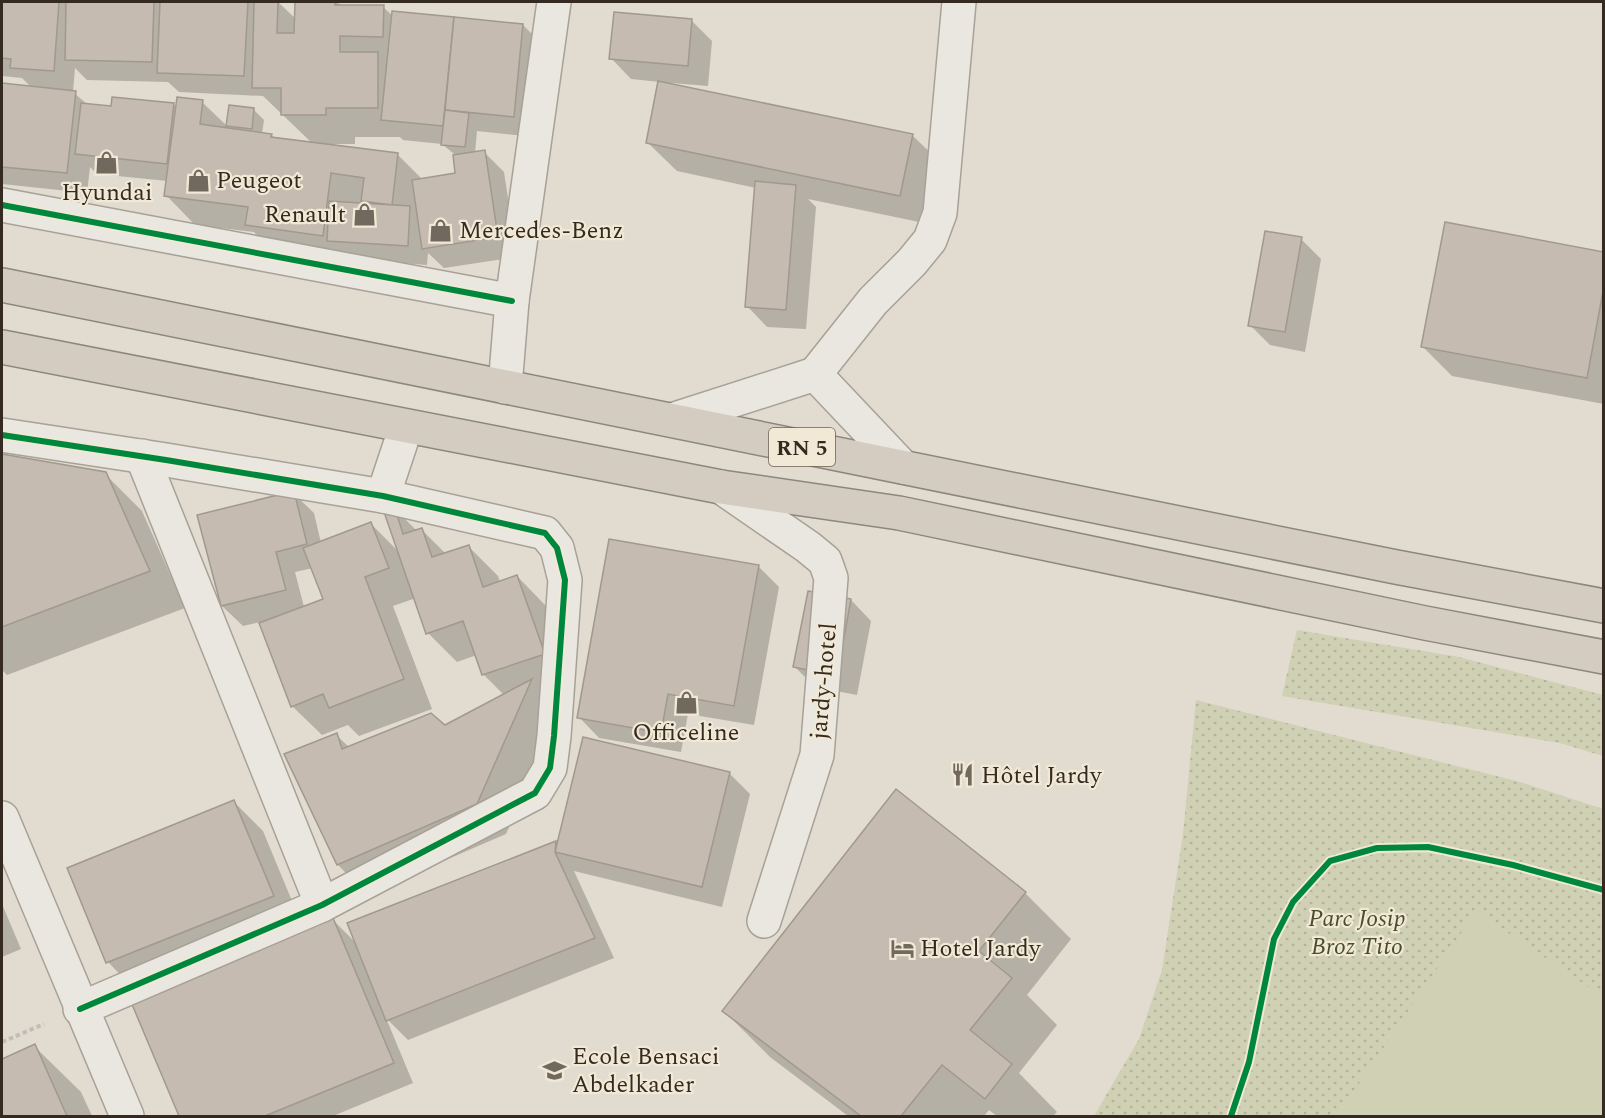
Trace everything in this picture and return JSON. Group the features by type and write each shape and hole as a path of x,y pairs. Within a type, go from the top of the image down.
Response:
{"highway":[{"name":"RN 5","path":"2,285 1396,567 1604,606"},
{"name":"RN 5","path":"2,347 721,487 899,513 1425,623 1604,657"}],"street":[{"path":"505,387 512,302 554,2"},
{"path":"672,420 815,374 873,301 930,240 940,213 959,2"},
{"path":"2,205 512,302"},
{"path":"815,374 903,467"},
{"path":"383,496 406,427"},
{"path":"2,435 383,496 544,533 557,548 564,580 550,768 535,793 322,905 80,1008"},
{"path":"142,456 322,905"},
{"name":"jardy-hotel","path":"721,487 825,561 831,578 817,756 764,921"},
{"path":"2,818 127,1116"}],"green space":[{"path":"1297,630 1459,657 1603,695 1603,756 1560,743 1282,696"},
{"name":"Parc Josip Broz Tito","path":"1196,700 1520,782 1603,809 1603,1116 1094,1116 1139,1039 1162,970 1183,834"},
{"path":"1476,911 1603,997 1603,1116 1337,1116"}],"building":[{"path":"2,2 59,2 54,71 10,68 11,59 2,58"},
{"path":"66,2 154,2 152,62 65,60"},
{"path":"160,2 248,2 244,76 157,73"},
{"path":"254,2 278,2 277,33 294,33 295,2 384,5 383,37 340,36 340,52 378,52 378,108 326,108 326,115 281,115 281,88 252,88"},
{"path":"392,11 454,17 443,126 381,120"},
{"path":"614,12 692,19 688,66 609,59"},
{"path":"454,17 523,24 514,117 445,110"},
{"path":"658,81 913,134 900,196 646,143"},
{"path":"2,83 76,91 67,173 2,167"},
{"path":"112,97 174,103 167,164 75,154 81,103 111,106"},
{"path":"177,97 203,100 200,124 272,134 271,137 398,153 392,205 361,201 364,178 331,173 323,236 245,225 248,207 164,196"},
{"path":"229,105 254,108 252,129 226,126"},
{"path":"445,110 469,113 465,147 441,145"},
{"path":"485,150 498,237 422,249 412,180 455,173 453,155"},
{"path":"755,181 796,185 786,310 745,307"},
{"path":"329,201 410,206 408,246 327,241"},
{"path":"1445,222 1604,252 1604,286 1587,378 1421,347"},
{"path":"1265,231 1302,237 1285,332 1248,326"},
{"path":"2,454 106,472 150,571 2,627"},
{"path":"294,491 307,544 276,552 286,590 221,606 197,515"},
{"path":"394,505 403,534 422,528 432,557 469,545 483,587 517,575 545,654 482,675 463,621 426,634 383,509"},
{"path":"371,522 389,568 365,577 404,679 329,708 323,694 291,707 259,623 323,599 303,548"},
{"path":"609,539 759,565 734,706 668,694 661,733 577,718"},
{"path":"808,591 851,599 837,676 793,667"},
{"path":"532,679 477,804 337,865 284,754 337,733 342,749 431,713 445,725"},
{"path":"583,737 730,772 702,887 555,852"},
{"path":"896,789 1026,892 979,951 1012,978 970,1030 1012,1064 985,1099 942,1065 901,1116 861,1116 722,1011"},
{"path":"234,800 274,896 106,963 67,868"},
{"path":"556,841 555,852 595,938 386,1021 347,923"},
{"path":"333,918 394,1063 265,1116 179,1116 131,1002"},
{"path":"35,1044 67,1116 2,1116 2,1059"}],"cycle path":[{"path":"2,205 512,301"},
{"path":"2,435 383,496 545,533 557,548 565,580 550,768 535,793 322,905 80,1009"},
{"path":"1231,1116 1249,1062 1274,939 1293,902 1330,861 1377,848 1428,847 1513,865 1604,890"}],"place":[{"name":"Hyundai","path":"107,162"},
{"name":"Peugeot","path":"198,180"},
{"name":"Renault","path":"364,214"},
{"name":"Mercedes-Benz","path":"441,230"},
{"name":"Officeline","path":"686,702"},
{"name":"Hôtel Jardy","path":"963,775"},
{"name":"Hotel Jardy","path":"902,948"},
{"name":"Ecole Bensaci Abdelkader","path":"554,1070"}]}
